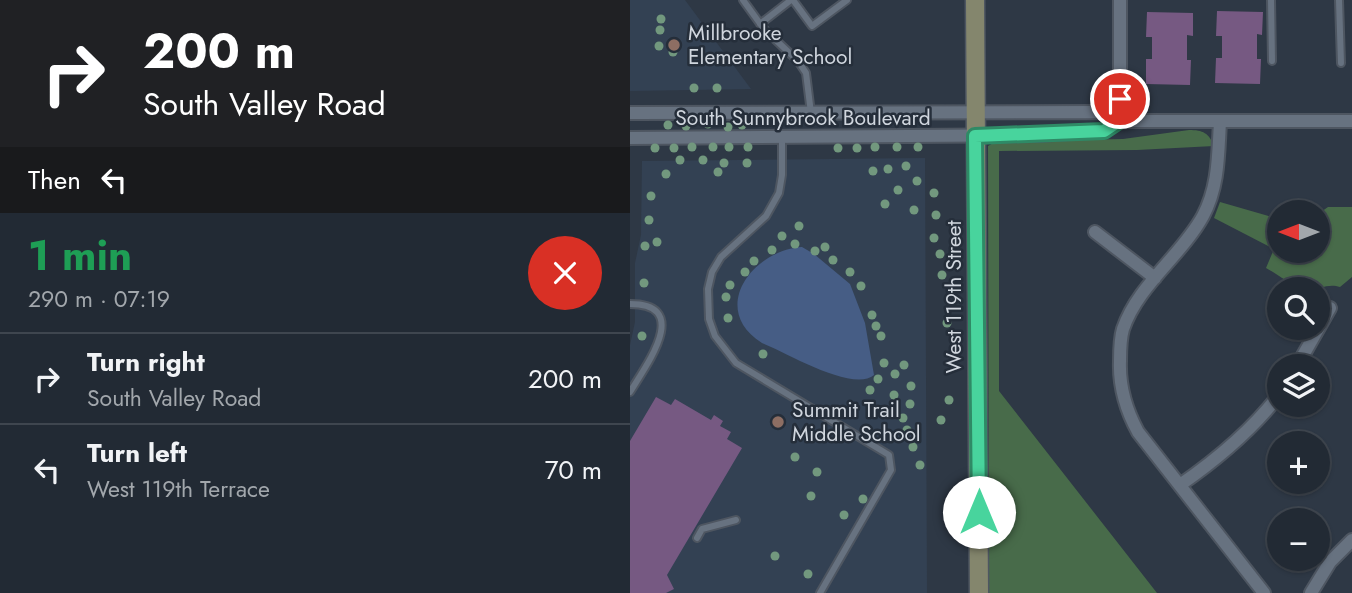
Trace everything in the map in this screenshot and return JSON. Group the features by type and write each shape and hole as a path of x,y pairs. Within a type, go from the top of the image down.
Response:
{"main road":[{"name":"West 119th Street","path":"975,0 979,593"}],"street":[{"path":"1120,0 1119,121 1352,121"},
{"name":"South Sunnybrook Boulevard","path":"630,113 1105,112 1119,121 1104,131 975,136 630,138"},
{"path":"1220,122 1217,174 1210,201 1195,228 1134,307 1124,327 1119,365 1132,420 1264,593"},
{"path":"1096,232 1155,278"},
{"path":"1180,485 1226,450 1267,411"},
{"path":"1311,593 1330,562 1352,540"}],"lane":[{"path":"743,0 760,24 798,61 806,73 810,113"},
{"path":"760,24 792,0 812,26 847,0"},
{"path":"1271,0 1272,61"},
{"path":"1339,0 1340,63"},
{"path":"782,137 779,192 757,226 721,257 712,272 707,304 715,336 736,363 890,455 891,470 820,593"},
{"path":"630,304 643,305 656,312 663,328 660,341 630,392"},
{"path":"697,538 702,529 736,520"}],"shaded area":[{"name":"Millbrooke Elementary School","path":"630,0 685,0 751,89 630,91"},
{"name":"Summit Trail Middle School","path":"925,158 927,593 630,593 630,345 635,322 635,263 641,235 642,161"}],"green space":[{"path":"1189,130 1205,133 1214,146 1137,150 999,151 999,391 1157,593 989,593 988,146 995,142 1123,139"},
{"path":"1220,202 1267,216 1267,245 1214,218"},
{"path":"1330,207 1352,207 1352,277 1340,287 1330,286 1330,277 1281,277 1266,268 1268,263 1330,263"}],"water":[{"path":"802,247 850,284 865,323 874,375 864,379 851,379 835,375 762,343 746,329 739,314 738,298 743,283 767,258"}],"building":[{"path":"1217,11 1263,12 1262,35 1257,34 1257,59 1261,59 1260,84 1215,83 1216,58 1222,58 1222,36 1216,36"},
{"path":"1147,12 1193,13 1193,36 1187,35 1187,60 1191,60 1190,85 1146,84 1146,59 1152,59 1152,37 1146,37"},
{"name":"Summit Trail Middle School","path":"656,397 671,405 675,399 711,420 714,415 723,421 720,426 731,432 727,439 742,448 667,575 674,589 666,593 630,593 630,441"}],"place":[{"name":"Millbrooke Elementary School","path":"674,45"},
{"name":"Summit Trail Middle School","path":"778,422"}],"route":[{"path":"979,512 975,136 1104,131 1119,121 1120,99"}]}
